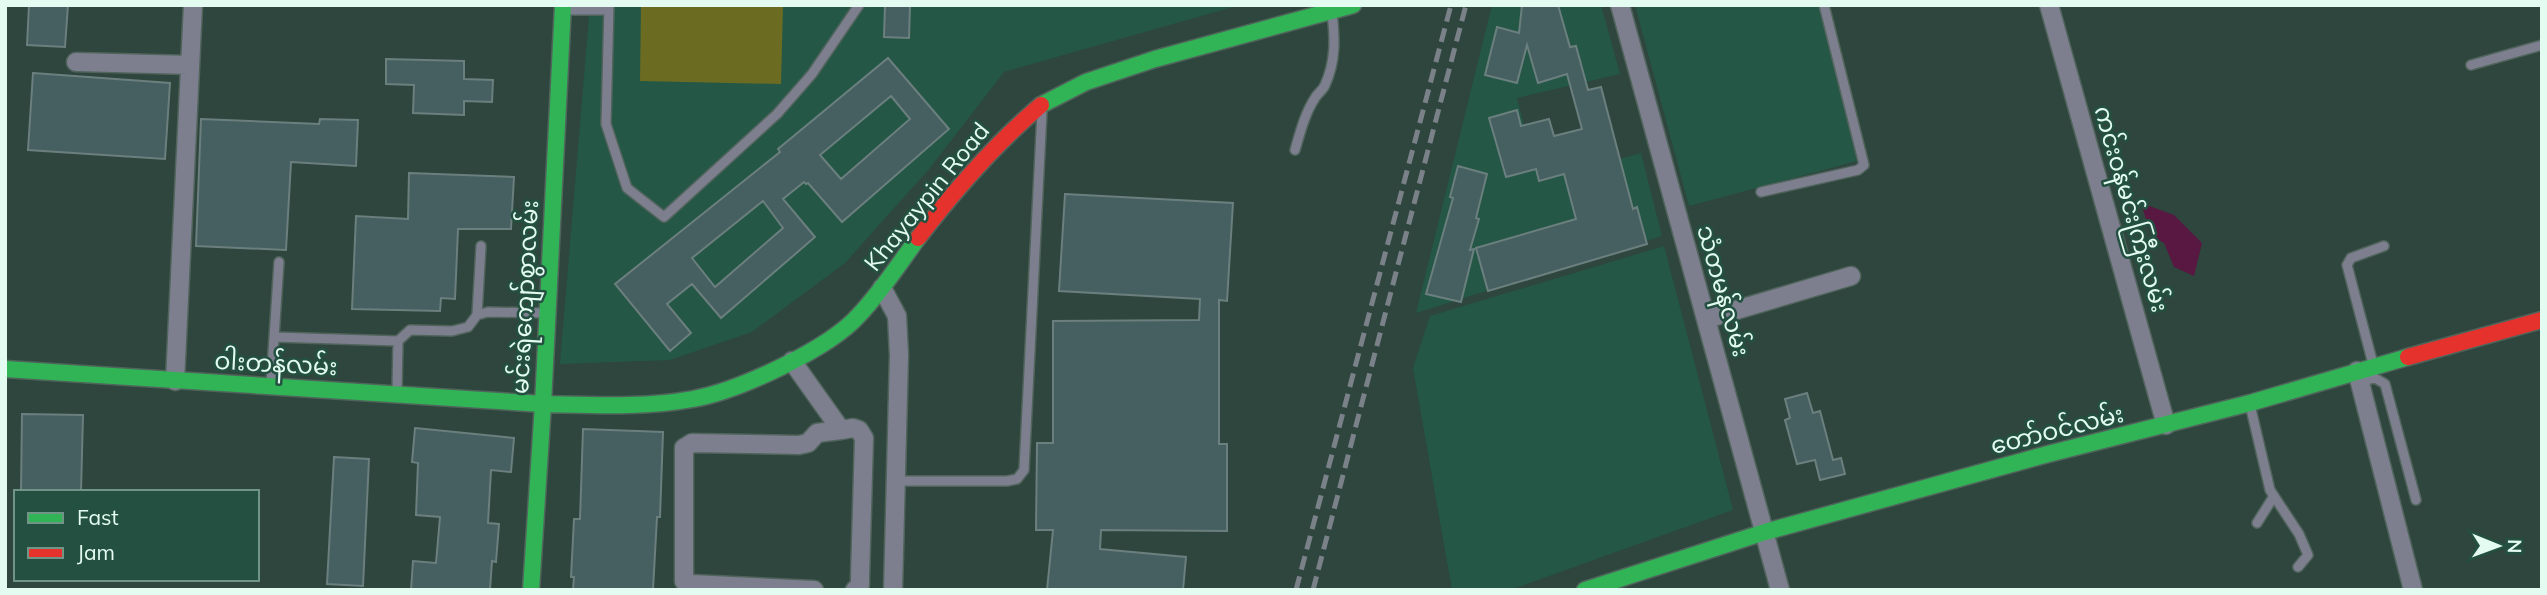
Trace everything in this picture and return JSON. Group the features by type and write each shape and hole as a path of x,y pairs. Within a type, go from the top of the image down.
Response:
{"street":[{"path":"175,381 193,5"},
{"name":"Khayaypin Road","path":"543,404 617,405 694,399 758,378 812,351 858,317 939,211 1015,127 1042,104 1086,82 1155,59 1353,5"},
{"name":"သံတမန်လမ်း","path":"1620,5 1780,590"},
{"name":"ကင်းဝန်မင်းကြီးလမ်း","path":"2049,5 2166,425"},
{"name":"မင်းရဲကျော်စွာလမ်း","path":"531,590 562,8"},
{"path":"76,62 190,65"},
{"path":"1706,318 1851,276"},
{"path":"882,288 897,316 899,355 893,590"},
{"name":"တော်ဝင်လမ်း","path":"1585,590 1765,533 2048,454 2364,373 2542,320"},
{"path":"792,361 841,430"},
{"name":"ဝါးတန်လမ်း","path":"5,369 543,404"},
{"path":"2364,373 2413,590"},
{"path":"814,590 692,584 684,581 684,448 692,443 799,445 808,443 817,433 853,428 859,430 864,438 860,585 855,590"}],"lane":[{"path":"562,8 608,8 606,124 627,188 664,217 777,114 812,74 859,5"},
{"path":"1762,192 1858,170 1864,165 1824,5"},
{"path":"1296,150 1303,123 1315,97 1324,87 1333,58 1335,39 1331,11"},
{"path":"2471,65 2542,45"},
{"path":"896,481 1007,481 1017,479 1024,470 1042,104"},
{"path":"274,337 398,341 410,330 452,331 468,327 477,315 481,246"},
{"path":"2384,246 2351,258 2347,265 2364,373 2385,384 2416,500"},
{"path":"271,386 279,262"},
{"path":"477,315 488,312 546,313"},
{"path":"397,394 398,341"},
{"path":"2250,403 2270,490 2299,534 2308,555 2298,567"},
{"path":"2257,523 2274,496"}],"shaded area":[{"path":"590,5 1240,5 1004,72 930,168 845,263 752,332 670,360 560,364"},
{"path":"641,5 783,5 781,84 640,81"},
{"path":"1492,5 1601,5 1620,74 1517,98 1539,181 1641,153 1662,236 1416,313"},
{"path":"1635,5 1822,5 1857,161 1689,206"},
{"path":"2141,203 2174,215 2202,243 2194,276 2174,267 2164,243 2151,236"},
{"path":"1664,246 1733,510 1510,590 1452,590 1413,368 1430,316"}],"building":[{"path":"29,5 68,5 65,47 27,45"},
{"path":"885,5 910,5 909,38 884,37"},
{"path":"1522,5 1558,5 1570,47 1576,46 1588,90 1601,87 1633,209 1637,207 1647,244 1488,291 1476,248 1576,219 1564,174 1539,181 1536,169 1506,177 1489,118 1517,110 1521,126 1549,119 1554,136 1582,129 1567,74 1538,83 1527,45 1517,83 1485,75 1497,27 1519,33"},
{"path":"888,58 949,129 842,222 808,183 804,182 783,199 815,237 721,318 692,284 667,304 691,333 670,351 615,284 780,152 778,149","holes":["891,96 910,119 841,179 820,155","763,201 783,228 715,287 692,258"]},
{"path":"386,59 464,61 464,79 493,80 492,102 464,101 464,115 413,113 414,85 386,84"},
{"path":"33,73 170,83 165,159 28,150"},
{"path":"201,119 319,124 320,119 358,120 356,166 291,162 286,250 196,246"},
{"path":"1458,166 1487,174 1470,250 1474,249 1461,302 1426,294 1453,198 1450,197"},
{"path":"409,173 514,177 511,229 458,229 455,299 441,298 440,311 352,309 356,216 408,219"},
{"path":"1065,194 1233,203 1227,301 1219,300 1219,444 1227,444 1227,531 1101,530 1100,549 1186,557 1183,590 1047,590 1053,530 1036,530 1037,443 1053,443 1053,321 1199,320 1200,299 1059,291"},
{"path":"1807,393 1813,413 1820,411 1833,460 1841,458 1845,474 1820,480 1815,460 1797,464 1785,420 1790,418 1785,399"},
{"path":"22,414 83,415 81,490 21,490"},
{"path":"415,428 514,438 511,472 491,470 488,523 499,524 496,562 492,561 490,590 411,590 413,561 436,563 440,517 416,515 418,463 412,462"},
{"path":"583,429 663,432 660,517 657,517 653,590 573,590 574,577 571,577 574,519 580,519"},
{"path":"334,457 369,459 363,586 327,584"}],"railway":[{"path":"1296,590 1451,5"},
{"path":"1313,590 1466,5"}],"traffic: fast":[{"path":"531,590 563,5"},
{"path":"1041,105 1086,82 1155,59 1353,5"},
{"path":"5,369 543,404 618,405 674,402 712,394 757,378 827,341 867,306 918,238"},
{"path":"1585,590 1765,532 2048,454 2250,403 2408,357"}],"traffic: jam":[{"path":"918,238 976,168 1041,105"},
{"path":"2408,357 2542,320"}]}
